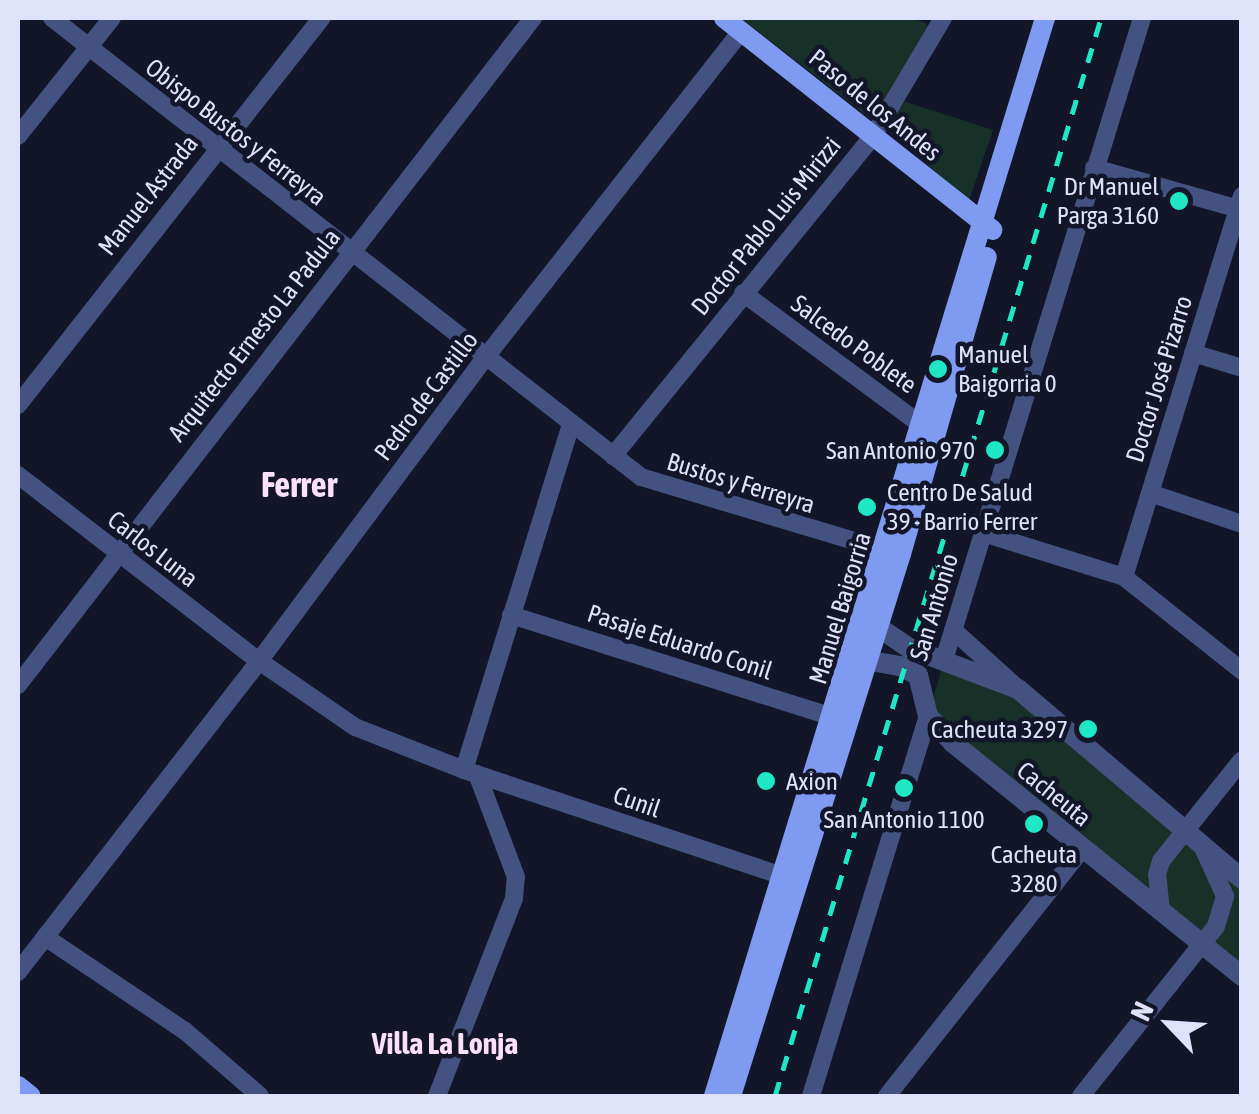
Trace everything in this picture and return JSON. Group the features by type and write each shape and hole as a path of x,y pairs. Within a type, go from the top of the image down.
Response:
{"main road":[{"name":"Manuel Baigorria","path":"731,1096 1046,18"},
{"name":"Manuel Baigorria","path":"988,227 1060,18"},
{"name":"Paso de los Andes","path":"733,24 988,227"},
{"name":"Manuel Baigorria","path":"714,1096 833,717 859,660"},
{"path":"18,1086 31,1096"}],"street":[{"name":"Obispo Bustos y Ferreyra","path":"52,18 485,358"},
{"path":"18,136 112,18"},
{"name":"Manuel Astrada","path":"18,405 321,18"},
{"name":"Arquitecto Ernesto La Padula","path":"18,684 533,18"},
{"name":"Doctor Pablo Luis Mirizzi","path":"613,456 873,136 942,18"},
{"name":"San Antonio","path":"811,1096 1142,18"},
{"name":"Pedro de Castillo","path":"18,972 259,662 733,24"},
{"path":"1094,168 1240,205"},
{"name":"Doctor José Pizarro","path":"1124,577 1240,205"},
{"name":"Salcedo Poblete","path":"743,293 928,430"},
{"path":"1193,353 1242,368"},
{"name":"Bustos y Ferreyra","path":"485,358 613,456 665,487 892,552"},
{"path":"437,1096 515,888 511,859 470,772 570,424"},
{"name":"Carlos Luna","path":"18,475 259,662 354,727 470,772"},
{"path":"1150,493 1242,524"},
{"path":"983,533 1124,577 1242,671"},
{"name":"Pasaje Eduardo Conil","path":"512,615 833,717"},
{"path":"871,621 909,648 1018,689"},
{"path":"952,630 1242,879"},
{"name":"Cacheuta","path":"859,660 900,666 918,675 928,716 953,744 1242,976"},
{"path":"1160,911 1158,868 1242,760"},
{"name":"Cunil","path":"470,772 782,876"},
{"path":"1081,1096 1216,926 1225,896 1202,847"},
{"path":"887,1096 1082,849"},
{"path":"45,937 185,1031 260,1096"}],"green space":[{"path":"741,18 910,18 926,23 927,31 872,120"},
{"path":"900,100 993,130 969,201 889,132"},
{"path":"944,660 1002,682 1241,879 1241,976 928,716"}],"railway":[{"path":"775,1096 1101,18"}],"place":[{"name":"Dr Manuel Parga 3160","path":"1179,201"},
{"name":"Manuel Baigorria 0","path":"938,369"},
{"name":"San Antonio 970","path":"995,450"},
{"name":"Centro De Salud 39 - Barrio Ferrer","path":"867,507"},
{"name":"Cacheuta 3297","path":"1088,729"},
{"name":"Axion","path":"766,781"},
{"name":"San Antonio 1100","path":"904,788"},
{"name":"Cacheuta 3280","path":"1034,824"}],"district":[{"name":"Ferrer","path":"299,484"},
{"name":"Villa La Lonja","path":"445,1043"}]}
